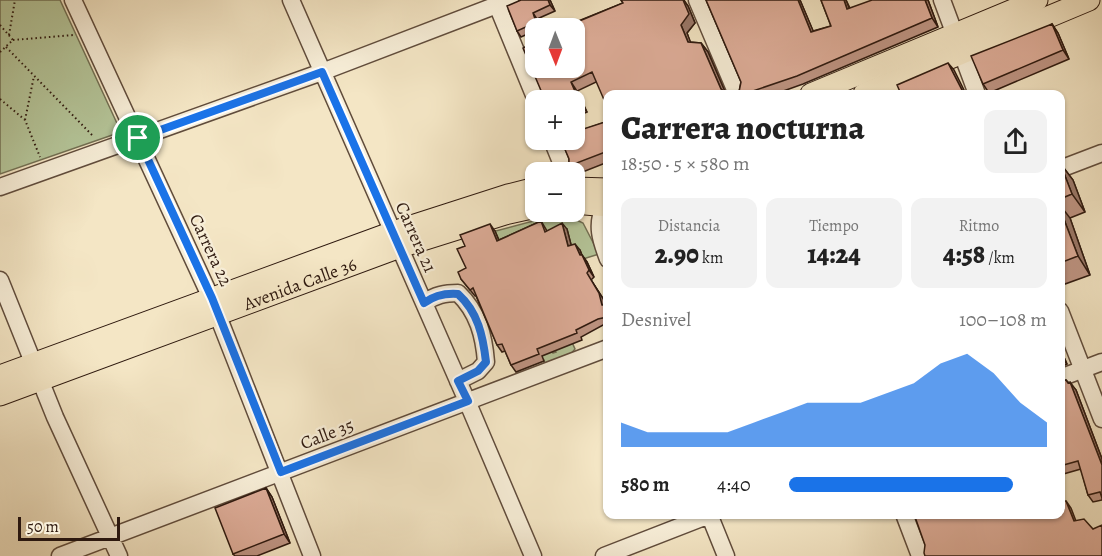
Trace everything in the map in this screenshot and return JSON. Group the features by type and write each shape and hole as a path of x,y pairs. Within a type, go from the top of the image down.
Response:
{"main road":[{"path":"872,90 1037,0"},
{"path":"823,90 1089,0"},
{"name":"Avenida Calle 36","path":"0,395 36,372 396,240 508,195 525,191"},
{"path":"585,192 603,199"},
{"path":"585,202 603,200"},
{"name":"Avenida Calle 36","path":"396,240 525,209"},
{"name":"Avenida Calle 36","path":"0,376 36,372"}],"street":[{"name":"Carrera 22","path":"74,0 215,306 312,556"},
{"name":"Carrera 21","path":"291,0 468,401 533,556"},
{"path":"697,0 735,90"},
{"path":"942,0 975,90"},
{"path":"0,187 322,72 503,2 516,51 532,90"},
{"path":"516,51 525,47"},
{"path":"1065,167 1102,153"},
{"path":"603,214 599,228 603,242"},
{"path":"0,280 36,372 119,556"},
{"path":"424,303 432,297 446,293 458,294 469,304 481,329 486,362 478,371 458,381"},
{"path":"1065,324 1102,419"},
{"name":"Calle 35","path":"60,556 603,350"},
{"path":"1065,376 1102,362"},
{"path":"604,556 700,519"},
{"path":"712,519 726,556"},
{"path":"906,519 920,556"}],"path":[{"path":"9,35 15,0"},
{"path":"0,25 13,40"},
{"path":"0,53 13,40 89,33"},
{"path":"6,47 106,150"},
{"path":"25,120 34,76"},
{"path":"0,99 25,120 45,171"}],"green space":[{"path":"0,0 60,0 121,132 0,174"},
{"path":"530,222 581,222 599,254 583,259 498,250 492,232"},
{"path":"571,340 575,349 570,355 544,365 544,360 538,355 552,350 553,353 556,352 555,350"}],"building":[{"path":"521,0 548,0 550,5 533,13 535,18 525,18 525,27 517,31 507,6"},
{"path":"621,0 683,0 689,14 681,25 688,42 701,43 722,90 603,90 603,97 592,72 585,75 585,19 623,3"},
{"path":"706,0 798,0 811,32 831,26 821,0 844,0 847,9 872,0 925,0 932,18 797,76 756,90 739,90 741,82"},
{"path":"1052,24 1063,50 983,84 971,56"},
{"path":"948,63 962,90 899,90 897,85"},
{"path":"536,78 579,78 571,82 574,90 541,90"},
{"path":"603,123 603,153 579,162 569,162 565,150 585,150 585,128"},
{"path":"1065,176 1072,194 1065,197"},
{"path":"539,222 541,222 545,232 562,223 568,246 575,244 589,270 587,273 599,293 603,305 603,318 576,330 577,333 537,349 539,354 511,365 502,344 497,345 473,288 470,290 458,272 466,268 457,249 465,246 460,235 490,224 497,241"},
{"path":"1065,222 1078,256 1065,261"},
{"path":"1065,380 1070,382 1102,465 1102,498 1100,492 1088,495 1078,461 1065,465"},
{"path":"266,488 284,534 233,554 215,508"},
{"path":"1065,501 1074,521 1084,519 1093,529 1102,525 1102,556 925,556 925,545 916,519 1065,519"}],"route":[{"path":"322,72 424,303 432,297 446,293 458,294 469,304 481,329 486,362 478,371 458,381 468,401 281,472 212,298 138,138 322,72"}]}
